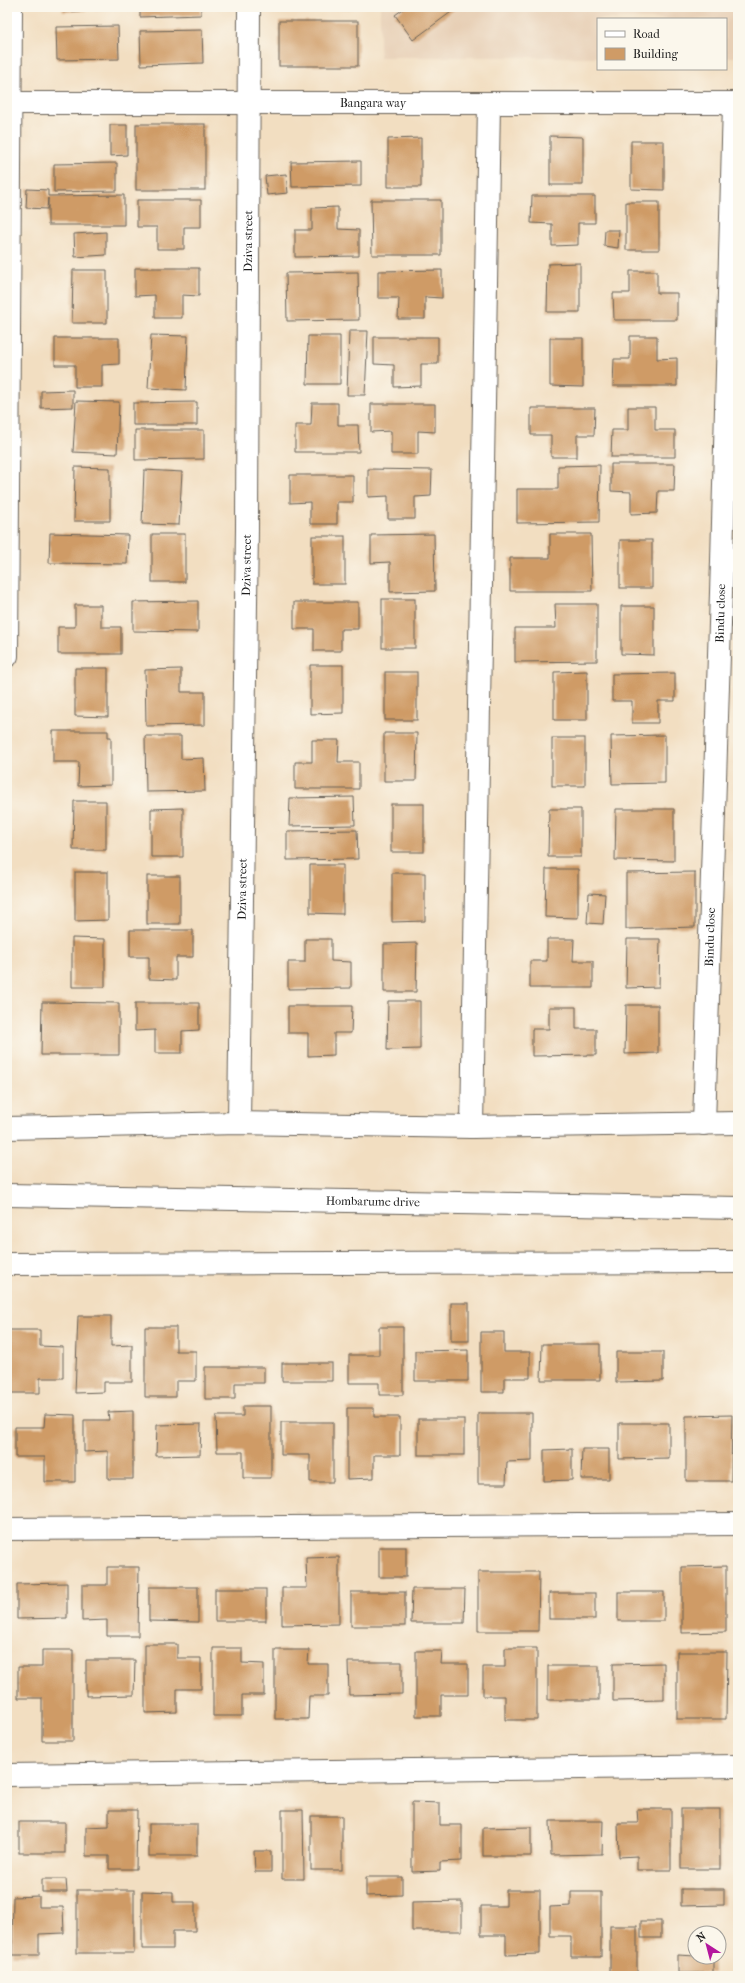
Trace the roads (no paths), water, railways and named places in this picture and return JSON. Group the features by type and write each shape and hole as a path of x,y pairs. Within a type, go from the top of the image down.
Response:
{"street":[{"path":"7,656 9,103 11,7"},
{"name":"Dziva street","path":"239,1123 249,7"},
{"name":"Bangara way","path":"9,103 736,103"},
{"path":"472,1127 489,103"},
{"name":"Bindu close","path":"704,1124 736,103"},
{"path":"7,1128 239,1123 472,1127 738,1123"},
{"name":"Hombarume drive","path":"7,1195 738,1208"},
{"path":"7,1264 738,1262"},
{"path":"7,1529 738,1524"},
{"path":"7,1775 738,1766"}]}
